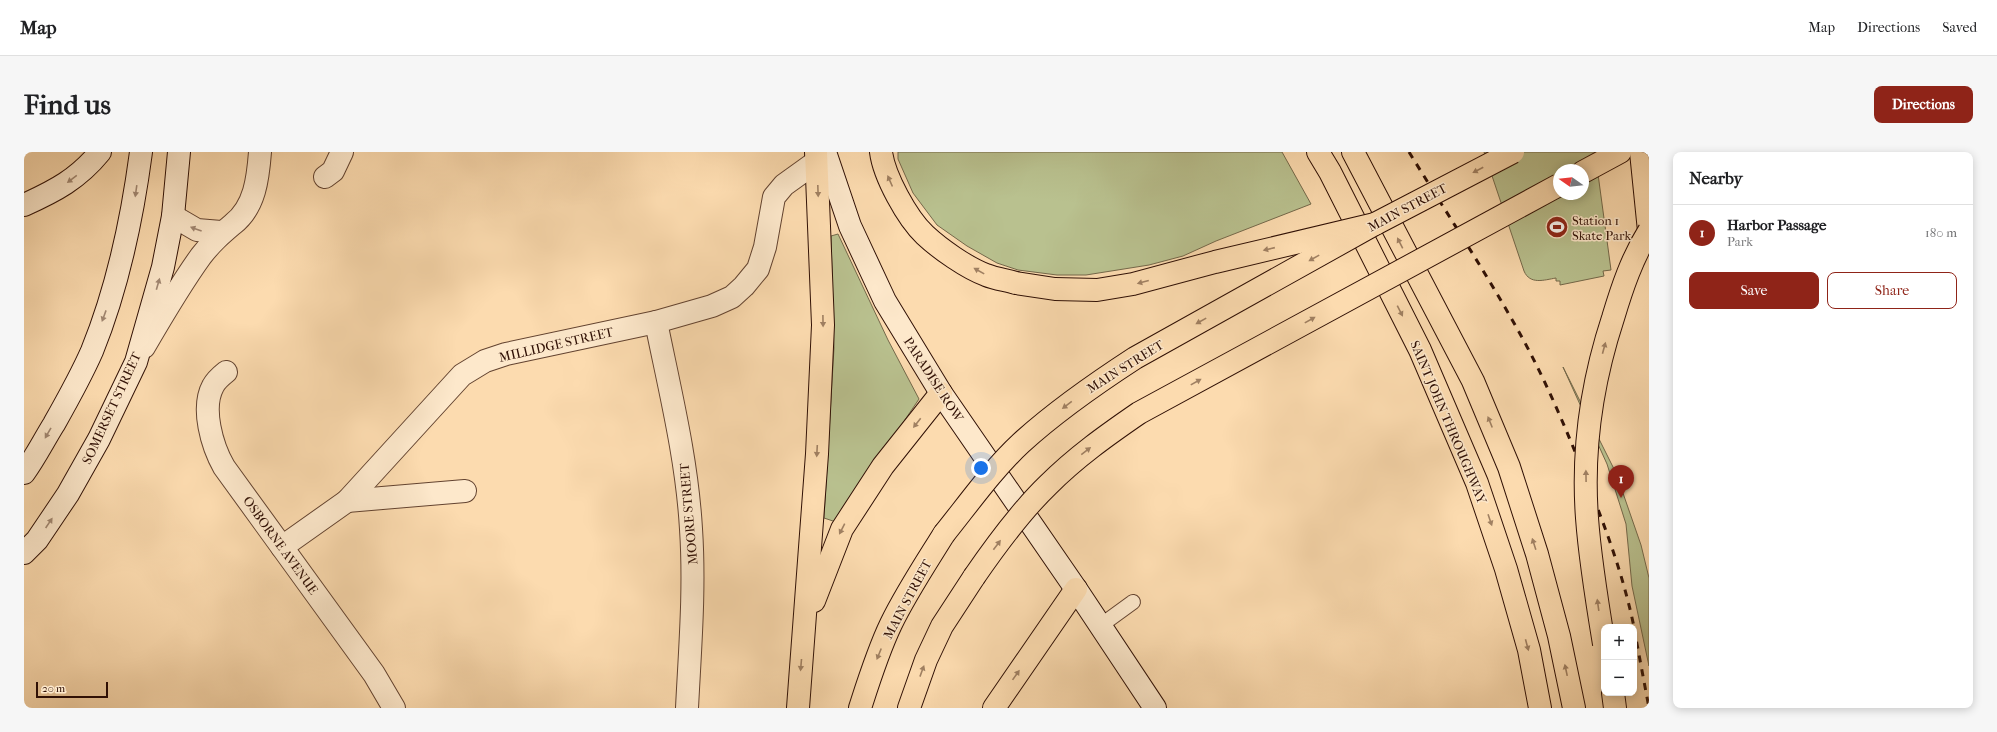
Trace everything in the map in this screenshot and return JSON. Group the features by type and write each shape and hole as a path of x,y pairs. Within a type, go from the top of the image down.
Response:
{"main road":[{"path":"881,152 882,162 898,199 924,235 958,260 986,275 1016,283 1055,289 1097,290 1133,284 1216,262 1375,224"},
{"path":"1303,152 1376,262"},
{"name":"SAINT JOHN THROUGHWAY","path":"1318,152 1330,172 1420,350 1477,483 1508,576 1529,650 1540,708"},
{"path":"1353,152 1473,381 1509,467 1537,554 1559,636 1574,708"},
{"name":"MAIN STREET","path":"860,708 891,624 916,579 944,534 986,481 1020,444 1097,382 1135,358 1375,224 1513,152"},
{"path":"1589,169 1620,152"},
{"path":"1601,625 1590,555 1587,517 1586,467 1589,422 1598,370 1610,325 1624,282 1641,244 1649,231 1641,152"},
{"path":"798,708 817,454 823,325 819,155"},
{"path":"909,708 926,660 942,626 974,577 997,544 1048,485 1078,458 1139,413 1553,188"},
{"path":"804,626 842,529 883,466 941,393"},
{"path":"994,708 1076,589"},
{"path":"1613,696 1615,708"}],"street":[{"path":"24,205 60,188 81,172 100,152"},
{"path":"24,473 59,414 91,352 110,302 124,252 134,205 141,152"},
{"name":"SOMERSET STREET","path":"24,553 37,540 68,494 99,439 136,362 163,267 173,216 179,152"},
{"path":"136,362 169,304 200,257 221,232 234,224 251,202 255,190 260,152"},
{"path":"325,177 333,171 342,152"},
{"name":"MILLIDGE STREET","path":"282,547 347,501 462,375 484,362 506,354 656,322 712,306 732,297 744,286 758,269 765,247 774,198 784,185 819,155"},
{"name":"PARADISE ROW","path":"819,155 885,301 941,393 1076,589 1155,708"},
{"path":"173,216 197,230 221,232"},
{"name":"MOORE STREET","path":"656,322 684,458 691,529 693,588 687,708"},
{"name":"OSBORNE AVENUE","path":"226,372 212,387 210,398 210,428 216,452 282,547 374,674 394,708"},
{"path":"347,501 465,491"}],"lane":[{"path":"1100,626 1133,602"}],"green space":[{"path":"898,152 1282,152 1311,204 1216,241 1183,256 1149,265 1086,275 1057,275 1018,270 997,263 967,246 937,225 913,193 898,159"},
{"name":"Station 1 Skate Park","path":"1484,152 1595,152 1611,270 1603,271 1604,276 1560,285 1560,281 1556,281 1556,278 1534,280 1524,271"},
{"path":"838,234 888,340 919,399 836,522 824,518 834,348 831,236"},
{"path":"1563,367 1616,473 1641,545 1649,578 1649,666 1632,586 1626,524 1607,464"}],"railway":[{"path":"1409,152 1506,309 1548,390 1574,449 1603,523 1615,557 1633,624"},
{"path":"1637,644 1649,708"}],"place":[{"name":"Station 1 Skate Park","path":"1557,227"},
{"name":"Harbor Passage","path":"1621,498"}]}
